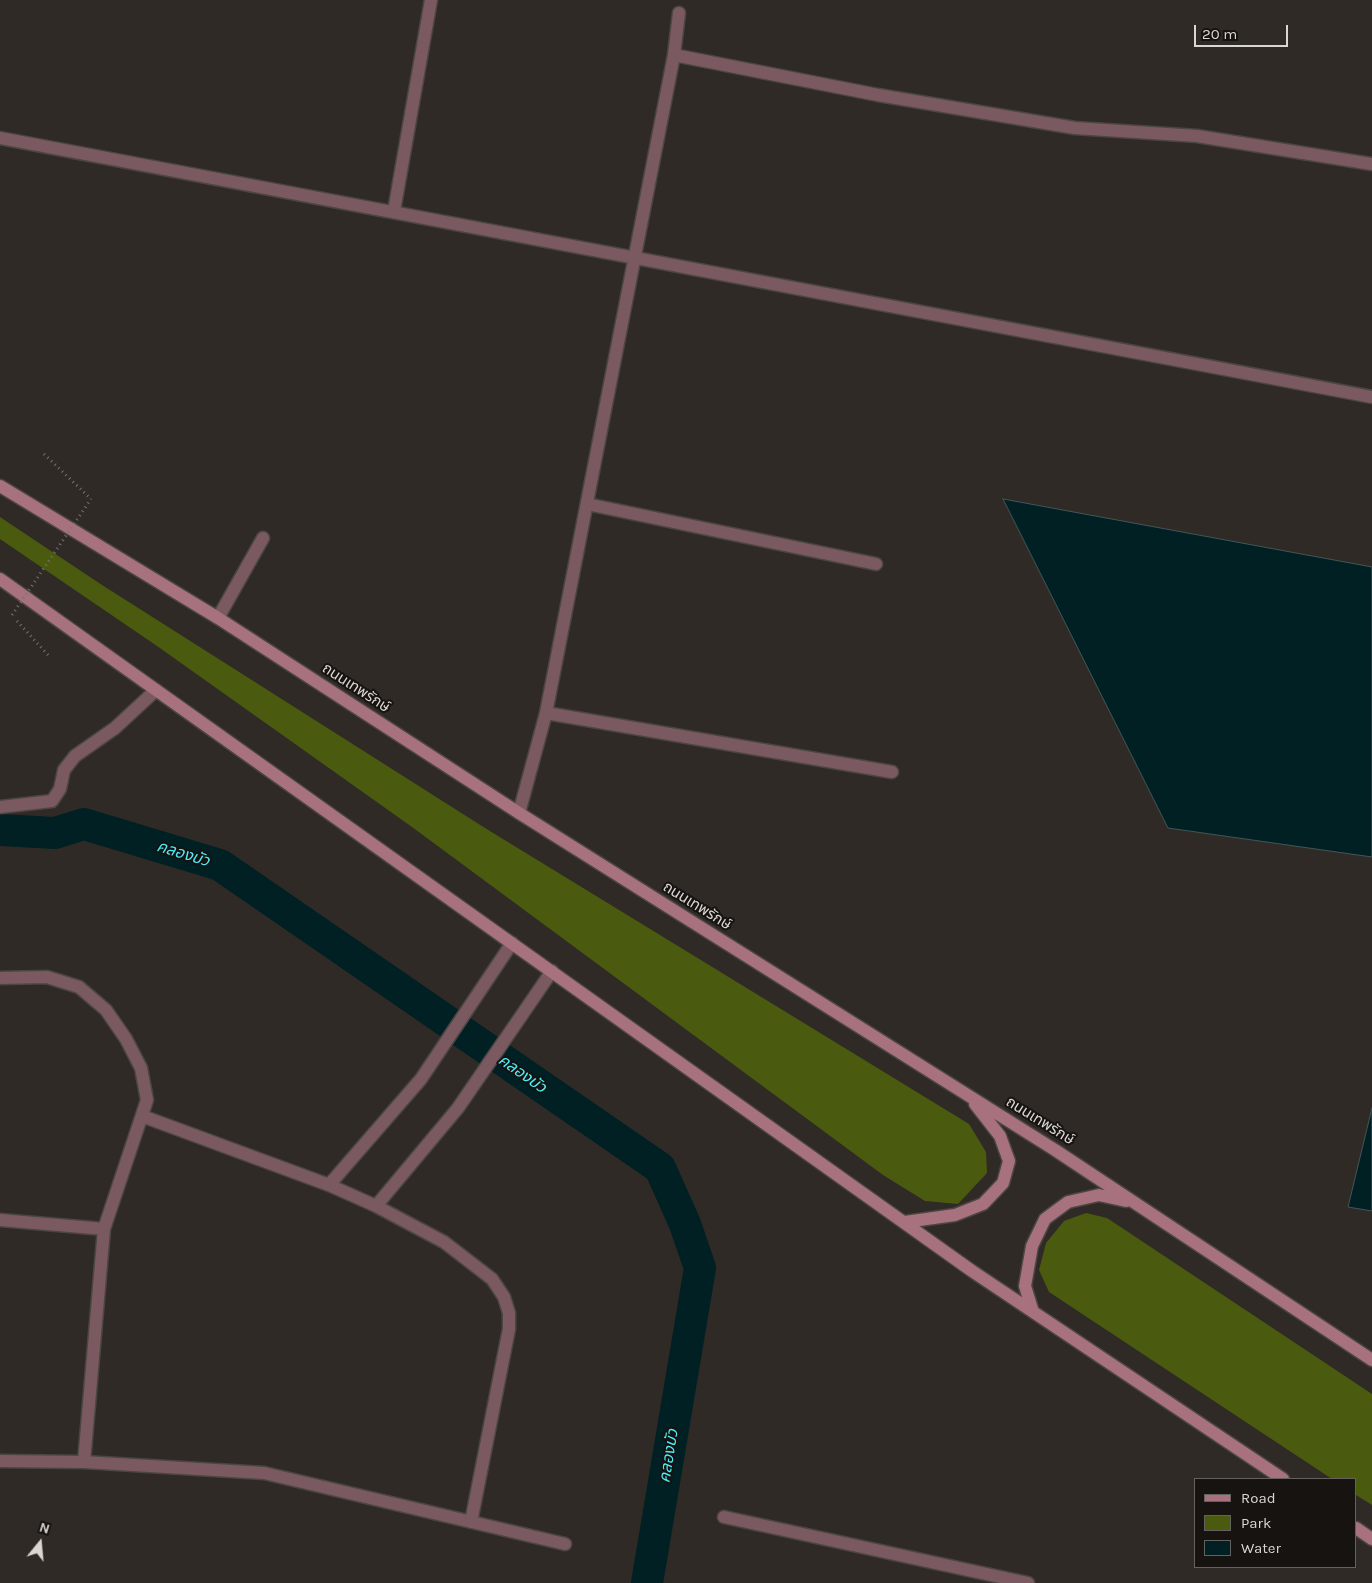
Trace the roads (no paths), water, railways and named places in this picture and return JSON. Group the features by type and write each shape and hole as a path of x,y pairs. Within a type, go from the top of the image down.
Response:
{"main road":[{"name":"ถนนเทพรักษ์","path":"0,486 218,618 519,813 969,1096 1134,1202 1372,1360"},
{"path":"0,579 1033,1312 1282,1478"},
{"path":"905,1222 955,1215 982,1204 1003,1183 1009,1161 1000,1136 969,1096"},
{"path":"1033,1312 1025,1286 1032,1246 1046,1219 1068,1202 1099,1195 1134,1202"},
{"path":"1357,1529 1372,1539"}],"street":[{"path":"394,211 431,0"},
{"path":"519,813 546,713 674,55 679,13"},
{"path":"674,55 878,95 1075,128 1197,136 1372,164"},
{"path":"0,138 1372,397"},
{"path":"587,504 876,564"},
{"path":"218,618 263,538"},
{"path":"0,807 52,801 60,788 64,770 75,756 114,728 156,690"},
{"path":"546,713 892,772"},
{"path":"329,1185 421,1079 512,943"},
{"path":"376,1206 458,1108 552,971"},
{"path":"0,978 47,978 79,986 106,1010 126,1039 141,1068 147,1100 104,1229 84,1462"},
{"path":"142,1116 329,1185 376,1206 444,1242 492,1279 504,1297 509,1313 508,1330 470,1522"},
{"path":"0,1220 104,1229"},
{"path":"0,1461 84,1462 264,1473 565,1544"},
{"path":"724,1517 1028,1583"}],"water":[{"path":"1003,499 1372,567 1372,857 1168,828"},
{"path":"1372,1108 1372,1211 1348,1207"}],"waterway":[{"name":"คลองบัว","path":"0,830 55,833 84,824 220,865 660,1168 685,1224 700,1268 647,1583"}]}
